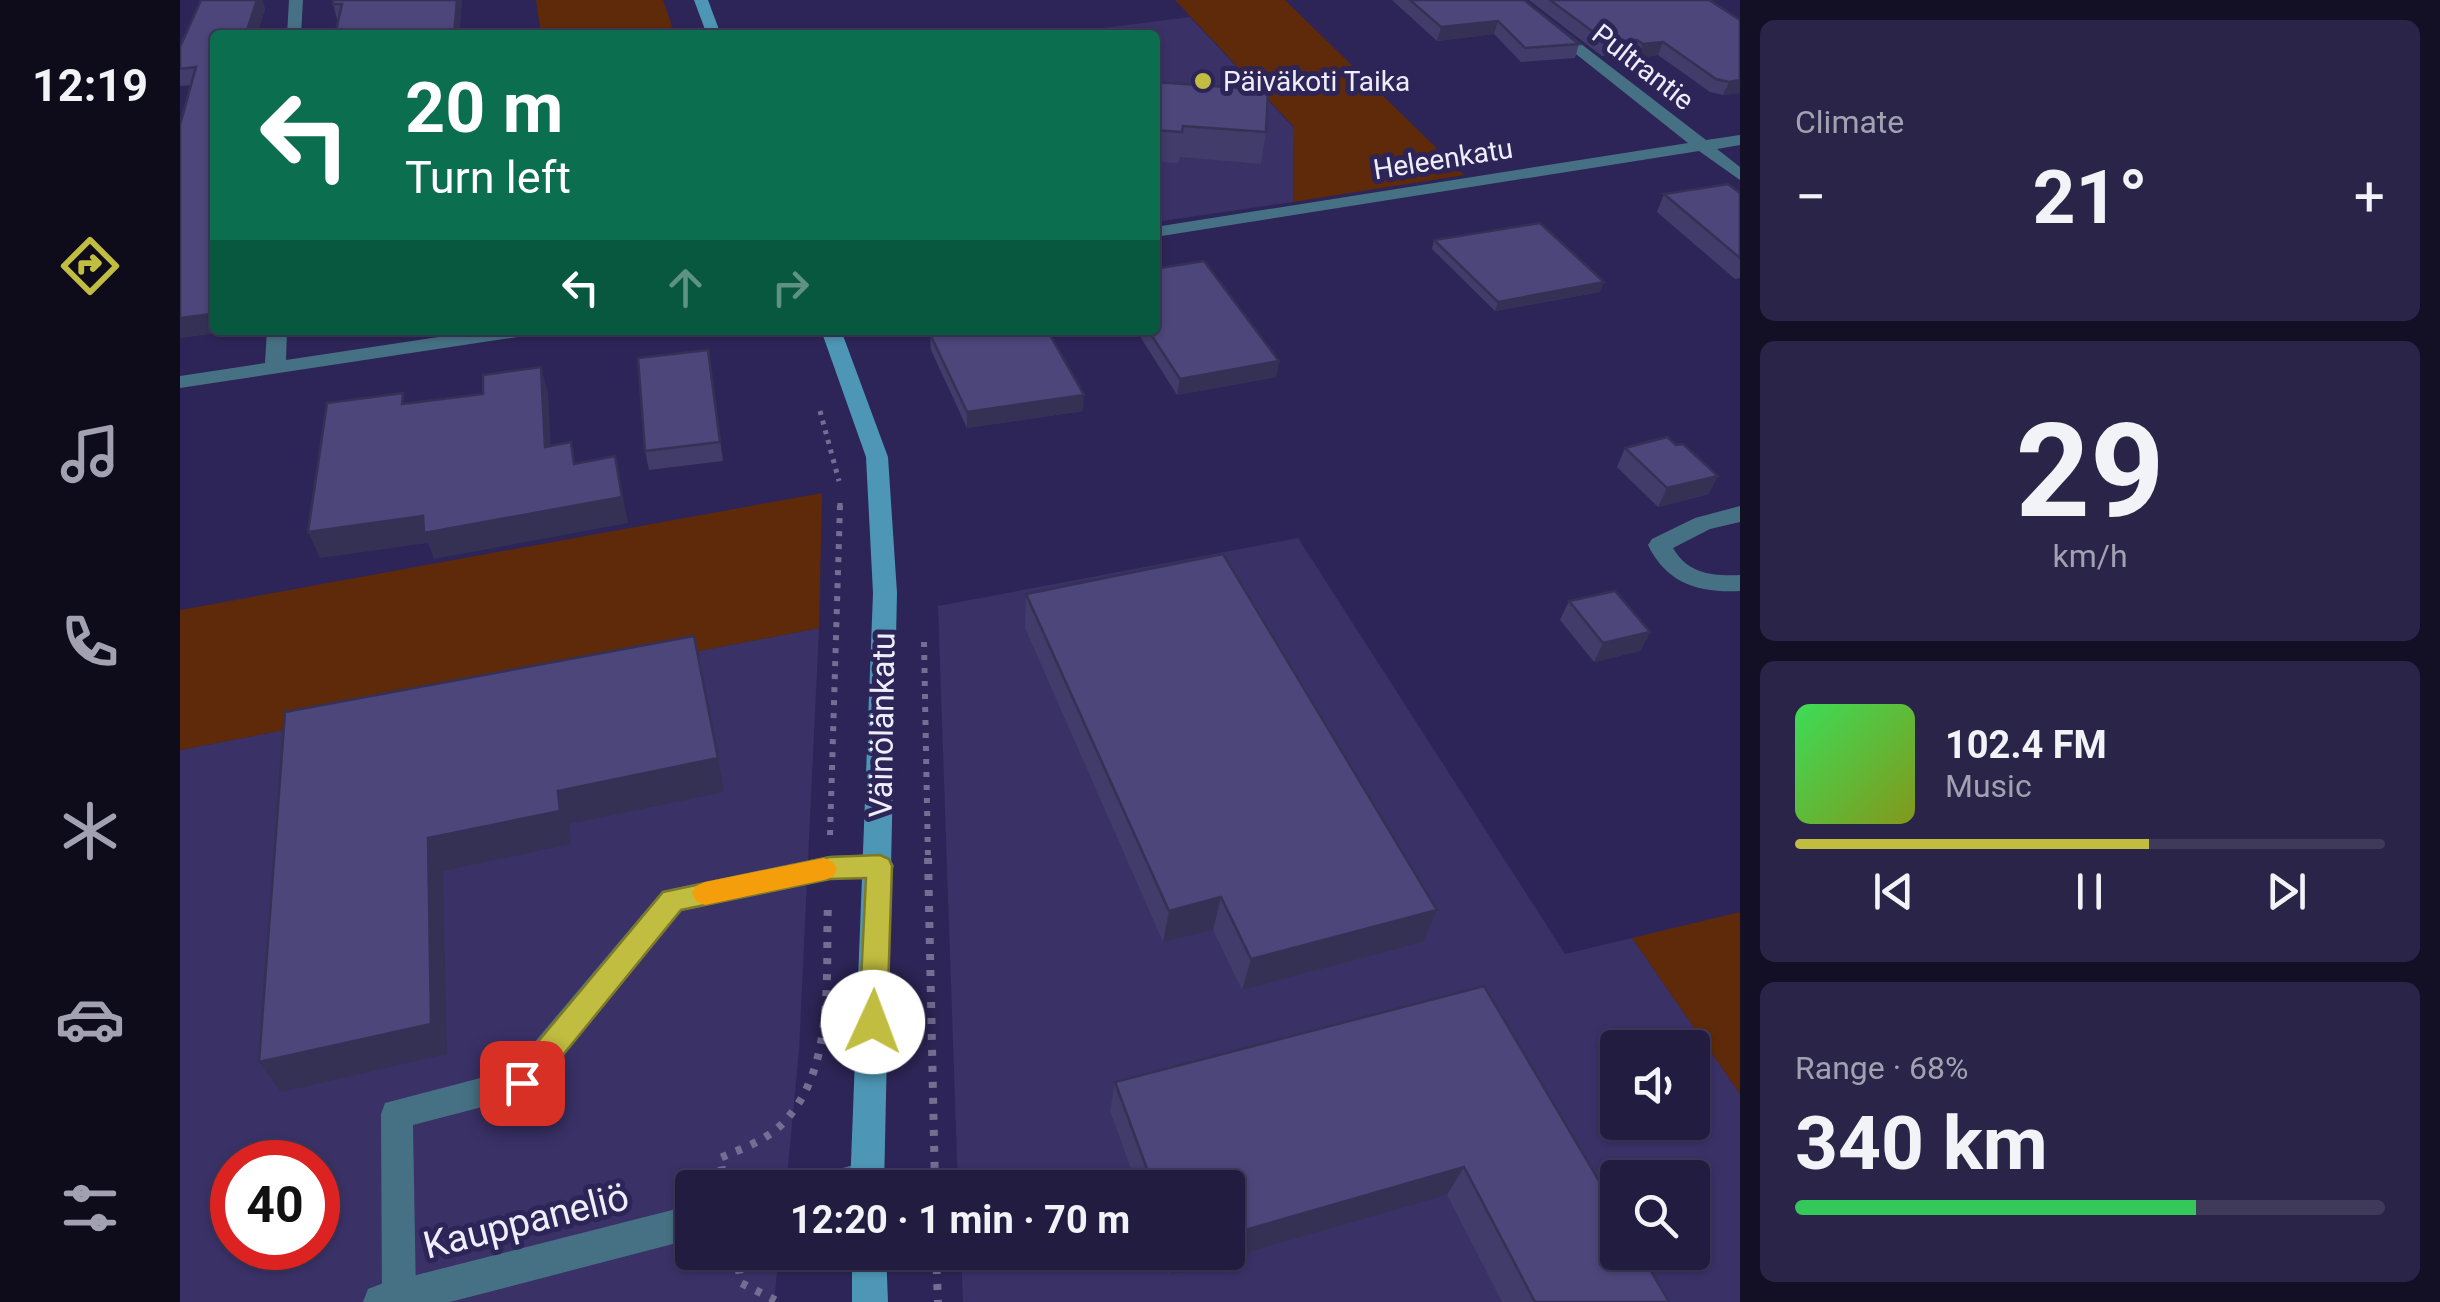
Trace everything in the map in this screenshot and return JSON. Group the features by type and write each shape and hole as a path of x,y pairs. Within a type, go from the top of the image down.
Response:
{"street":[{"path":"294,30 296,0"},
{"path":"701,0 712,30"},
{"name":"Pultrantie","path":"1515,0 1740,174"},
{"name":"Heleenkatu","path":"1160,231 1740,140"},
{"path":"274,368 277,335"},
{"path":"180,382 491,335"},
{"name":"Väinölänkatu","path":"833,335 877,457 885,593 880,866 867,1170"},
{"path":"1740,514 1703,524 1660,546 1664,557 1684,577 1716,585 1740,584"},
{"path":"390,1300 397,1114 522,1083 672,900 830,868 880,866"},
{"name":"Kauppaneliö","path":"390,1300 675,1226"},
{"path":"869,1270 870,1302"}],"path":[{"path":"722,1170 720,1158 755,1144 784,1124 807,1090 820,1056 830,868 840,491 838,467 814,394"},
{"path":"739,1270 741,1283 779,1302"},
{"path":"937,1270 938,1302"}],"shaded area":[{"path":"536,0 663,0 673,30 540,30"},
{"path":"1175,0 1285,0 1464,175 1293,202 1294,127"},
{"name":"Päiväkoti Taika","path":"1190,17 1294,128 1293,202 1160,221 1160,30 1088,30"},
{"path":"822,493 819,628 180,750 180,610"},
{"path":"1298,538 1565,954 1632,938 1696,1030 1600,1030 1600,1140 1710,1140 1710,1051 1740,1094 1740,1302 963,1302 962,1270 1245,1270 1245,1170 957,1170 938,606"},
{"path":"819,628 799,1050 788,1170 675,1170 675,1270 777,1270 774,1302 180,1302 180,750"},
{"path":"1740,912 1740,1094 1710,1051 1710,1030 1696,1030 1632,938"}],"building":[{"path":"201,0 257,0 247,30 210,30 210,314 180,318 180,125 196,67 180,69 180,47"},
{"path":"333,0 457,0 454,30 336,30 342,4 333,4"},
{"path":"1410,0 1524,0 1579,44 1525,48 1498,21 1441,27"},
{"path":"1550,0 1709,0 1740,20 1740,80 1716,79 1663,42 1607,42"},
{"path":"1160,82 1268,90 1266,132 1183,126 1182,132 1160,130"},
{"path":"1728,184 1740,193 1740,258 1664,194"},
{"path":"1540,223 1604,282 1498,302 1434,240"},
{"path":"1204,261 1279,361 1180,379 1151,335 1160,335 1161,268"},
{"path":"930,335 1050,335 1084,395 967,412"},
{"path":"708,350 720,442 645,451 638,358"},
{"path":"541,367 545,447 571,442 574,464 615,456 622,497 424,533 423,516 308,532 327,403 403,393 402,404 483,394 483,375"},
{"path":"1667,437 1676,445 1683,444 1718,476 1667,488 1625,448"},
{"path":"1223,554 1437,910 1251,959 1221,897 1169,911 1026,594"},
{"path":"1615,591 1650,632 1603,643 1569,601"},
{"path":"694,636 718,758 558,791 560,811 428,838 431,1024 259,1062 285,712"},
{"path":"1484,986 1600,1183 1600,1270 1650,1270 1669,1302 1535,1302 1464,1167 1245,1230 1245,1170 1147,1170 1115,1082"}],"slow traffic":[{"path":"705,893 824,869"}],"place":[{"name":"Päiväkoti Taika","path":"1203,81"}],"route":[{"path":"522,1083 672,900 830,868 880,866 873,1022"}]}
